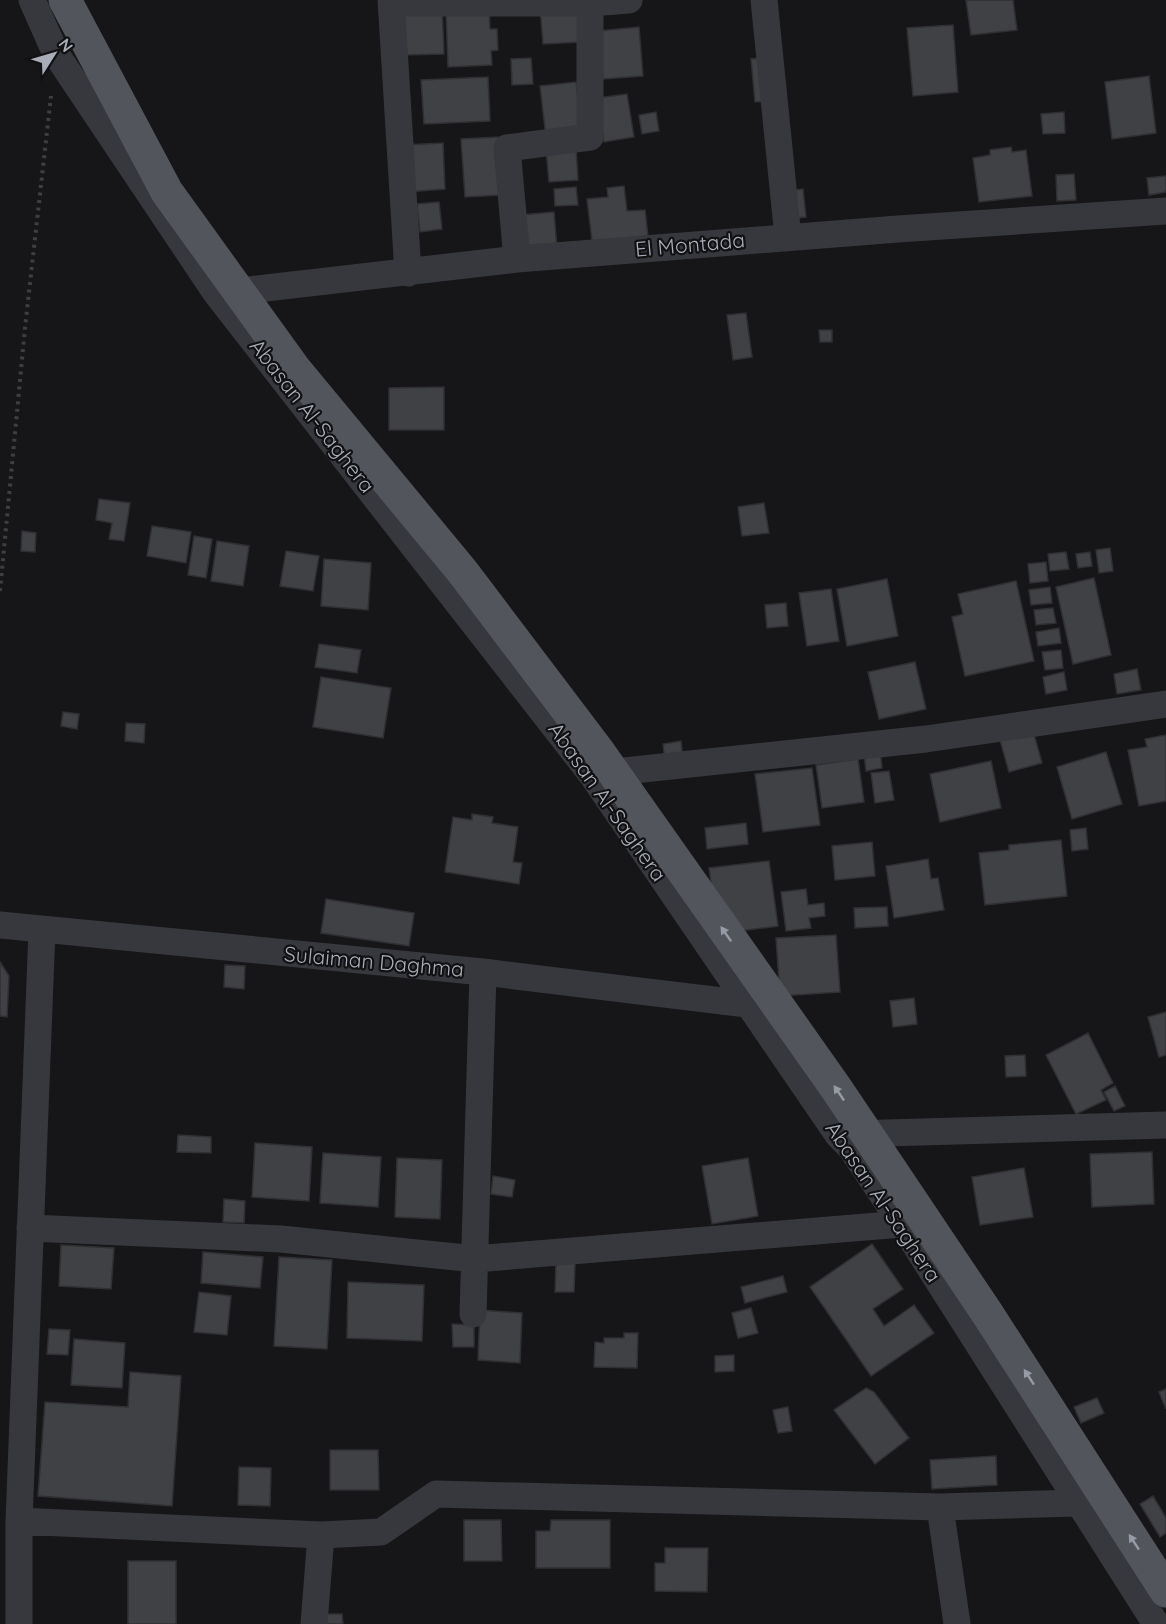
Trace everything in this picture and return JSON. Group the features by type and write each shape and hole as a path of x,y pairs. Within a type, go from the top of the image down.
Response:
{"main road":[{"name":"Abasan Al-Saghera","path":"65,0 167,192 227,292 294,368 462,571 545,677 603,773 852,1134 987,1313 1166,1591"}],"street":[{"name":"Abasan Al-Saghera","path":"32,0 56,54 227,292"},
{"path":"408,273 391,1 590,3 629,0"},
{"path":"764,0 788,237"},
{"path":"517,259 507,148 590,137 590,3"},
{"name":"El Montada","path":"227,292 517,259 788,237 1166,211"},
{"path":"603,773 926,739 1166,704"},
{"name":"Abasan Al-Saghera","path":"603,773 747,1004 852,1134 851,1148 902,1224 1077,1503 1156,1624"},
{"name":"Sulaiman Daghma","path":"0,925 483,972 747,1004"},
{"path":"19,1624 19,1521 42,930"},
{"path":"473,1314 483,972"},
{"path":"852,1134 1166,1125"},
{"path":"30,1228 281,1239 475,1259 902,1224"},
{"path":"19,1521 321,1535 381,1532 436,1494 940,1507 1077,1503"},
{"path":"940,1507 957,1624"},
{"path":"314,1624 321,1535"}],"path":[{"path":"0,591 25,328 56,54"}],"building":[{"path":"966,0 1013,0 1017,30 971,35"},
{"path":"578,5 580,42 543,44 540,6"},
{"path":"442,7 444,54 406,55 404,9"},
{"path":"489,8 490,29 497,29 498,50 491,51 492,65 448,67 446,9"},
{"path":"953,25 958,92 913,96 907,28"},
{"path":"639,27 643,76 603,79 598,31"},
{"path":"768,57 773,101 755,102 751,59"},
{"path":"531,58 533,84 512,85 511,59"},
{"path":"1149,76 1156,133 1112,139 1105,82"},
{"path":"488,77 490,121 424,124 421,80"},
{"path":"576,82 581,126 546,137 540,86"},
{"path":"627,94 634,137 604,142 598,98"},
{"path":"656,112 659,131 642,134 639,115"},
{"path":"1064,112 1065,133 1043,134 1041,114"},
{"path":"498,137 502,195 465,197 461,139"},
{"path":"443,143 445,189 407,192 404,145"},
{"path":"1011,147 1012,152 1026,150 1032,196 979,202 973,158 990,155 990,150"},
{"path":"576,148 578,180 549,182 546,150"},
{"path":"1074,174 1076,200 1057,201 1056,175"},
{"path":"1166,176 1166,192 1149,195 1147,178"},
{"path":"624,186 627,211 645,210 648,236 592,241 587,199 608,197 607,188"},
{"path":"576,187 578,205 555,206 554,189"},
{"path":"803,189 806,217 788,219 785,191"},
{"path":"439,202 442,229 420,232 417,204"},
{"path":"554,212 557,249 523,252 520,215"},
{"path":"746,313 752,357 733,360 727,315"},
{"path":"819,330 832,330 832,342 820,342"},
{"path":"444,387 444,430 389,430 389,388"},
{"path":"99,499 130,503 124,541 109,539 112,523 96,520"},
{"path":"764,503 769,533 742,536 738,507"},
{"path":"152,526 191,532 186,563 147,556"},
{"path":"22,531 36,533 35,552 21,551"},
{"path":"194,536 212,539 206,578 188,575"},
{"path":"217,541 249,546 243,586 211,581"},
{"path":"1110,548 1113,571 1099,573 1096,550"},
{"path":"286,551 319,556 313,591 280,586"},
{"path":"1066,552 1069,569 1050,571 1048,554"},
{"path":"1090,552 1092,566 1078,568 1076,554"},
{"path":"324,559 371,563 368,610 321,606"},
{"path":"1046,562 1048,581 1030,583 1028,564"},
{"path":"1094,578 1111,655 1073,664 1056,587"},
{"path":"887,579 898,636 847,646 837,589"},
{"path":"1016,581 1034,661 965,676 952,617 963,614 958,594"},
{"path":"1050,587 1052,603 1031,605 1029,590"},
{"path":"831,589 839,641 807,646 799,593"},
{"path":"786,603 788,626 767,628 765,605"},
{"path":"1053,608 1056,623 1036,625 1034,610"},
{"path":"1059,628 1061,643 1038,646 1036,632"},
{"path":"319,644 361,650 357,673 315,667"},
{"path":"1061,650 1063,668 1045,670 1042,652"},
{"path":"915,662 926,709 879,719 868,672"},
{"path":"1137,669 1141,690 1117,694 1114,674"},
{"path":"1064,672 1067,690 1046,694 1043,677"},
{"path":"321,677 391,688 383,738 313,727"},
{"path":"63,712 79,714 77,729 61,726"},
{"path":"126,723 145,724 144,743 125,741"},
{"path":"1033,731 1042,763 1009,772 1000,740"},
{"path":"1166,735 1166,801 1139,806 1128,750 1147,747 1145,739"},
{"path":"681,741 683,759 665,761 663,744"},
{"path":"880,750 882,768 866,771 864,753"},
{"path":"1106,752 1122,804 1072,819 1057,767"},
{"path":"858,759 864,802 822,808 816,765"},
{"path":"991,761 1001,808 940,822 930,774"},
{"path":"812,768 820,825 763,832 755,774"},
{"path":"889,771 894,800 875,803 871,773"},
{"path":"472,814 493,817 492,823 518,827 513,862 522,863 519,884 445,872 453,817 472,820"},
{"path":"746,823 748,844 707,849 705,828"},
{"path":"1086,828 1088,849 1072,851 1070,830"},
{"path":"1061,840 1067,896 985,905 979,853 1009,850 1009,845"},
{"path":"872,842 875,876 835,880 832,846"},
{"path":"928,859 931,879 938,878 944,910 894,918 886,866"},
{"path":"769,861 778,926 718,934 709,868"},
{"path":"806,889 808,905 824,903 825,916 809,918 811,928 786,931 781,892"},
{"path":"326,899 414,913 409,946 321,933"},
{"path":"887,907 888,926 855,928 854,908"},
{"path":"836,935 840,992 780,996 776,938"},
{"path":"0,962 9,976 7,1017 0,1016"},
{"path":"225,965 245,966 244,989 224,987"},
{"path":"914,998 917,1024 893,1027 890,1001"},
{"path":"1166,1012 1166,1055 1159,1057 1148,1017"},
{"path":"1088,1033 1113,1083 1101,1090 1106,1100 1076,1114 1046,1055"},
{"path":"1025,1055 1026,1076 1006,1077 1005,1056"},
{"path":"1115,1086 1125,1106 1114,1111 1104,1092"},
{"path":"178,1135 211,1137 211,1153 177,1152"},
{"path":"255,1143 312,1147 309,1201 252,1197"},
{"path":"1152,1152 1154,1204 1092,1207 1090,1154"},
{"path":"323,1153 381,1157 378,1207 320,1203"},
{"path":"397,1158 442,1160 440,1219 395,1217"},
{"path":"748,1158 758,1216 712,1224 702,1166"},
{"path":"1024,1168 1033,1217 980,1225 972,1177"},
{"path":"493,1176 515,1180 512,1197 491,1194"},
{"path":"224,1199 245,1201 244,1223 223,1222"},
{"path":"872,1244 903,1289 873,1309 884,1326 914,1305 934,1333 871,1376 810,1287"},
{"path":"61,1245 114,1248 111,1289 59,1286"},
{"path":"203,1252 263,1257 260,1288 201,1283"},
{"path":"279,1257 332,1260 327,1349 274,1346"},
{"path":"556,1262 575,1263 574,1292 555,1292"},
{"path":"783,1276 787,1292 745,1303 741,1287"},
{"path":"348,1282 424,1285 422,1341 347,1338"},
{"path":"199,1292 231,1296 227,1335 194,1332"},
{"path":"751,1308 758,1333 738,1338 732,1313"},
{"path":"480,1310 522,1313 520,1363 478,1360"},
{"path":"452,1324 474,1325 474,1347 453,1347"},
{"path":"49,1329 70,1330 68,1355 47,1354"},
{"path":"624,1333 638,1333 637,1368 594,1367 595,1342 604,1343 604,1338 624,1338"},
{"path":"74,1339 125,1343 122,1388 71,1385"},
{"path":"734,1355 734,1371 715,1372 715,1356"},
{"path":"130,1372 181,1376 172,1506 38,1496 45,1402 128,1407"},
{"path":"866,1388 874,1392 909,1438 875,1464 834,1410"},
{"path":"1166,1389 1166,1409 1159,1392"},
{"path":"1097,1398 1104,1413 1081,1423 1074,1407"},
{"path":"788,1407 792,1431 778,1433 773,1410"},
{"path":"330,1450 378,1450 379,1490 330,1490"},
{"path":"996,1456 997,1485 932,1489 930,1460"},
{"path":"239,1467 271,1468 270,1506 238,1505"},
{"path":"1153,1496 1166,1518 1166,1533 1160,1537 1140,1504"},
{"path":"464,1520 501,1520 502,1561 464,1561"},
{"path":"551,1520 610,1520 610,1568 536,1568 536,1531 550,1531"},
{"path":"665,1548 708,1548 707,1592 655,1591 655,1563 665,1563"},
{"path":"128,1561 176,1561 176,1624 128,1624"},
{"path":"323,1614 342,1614 343,1624 323,1624"}]}
